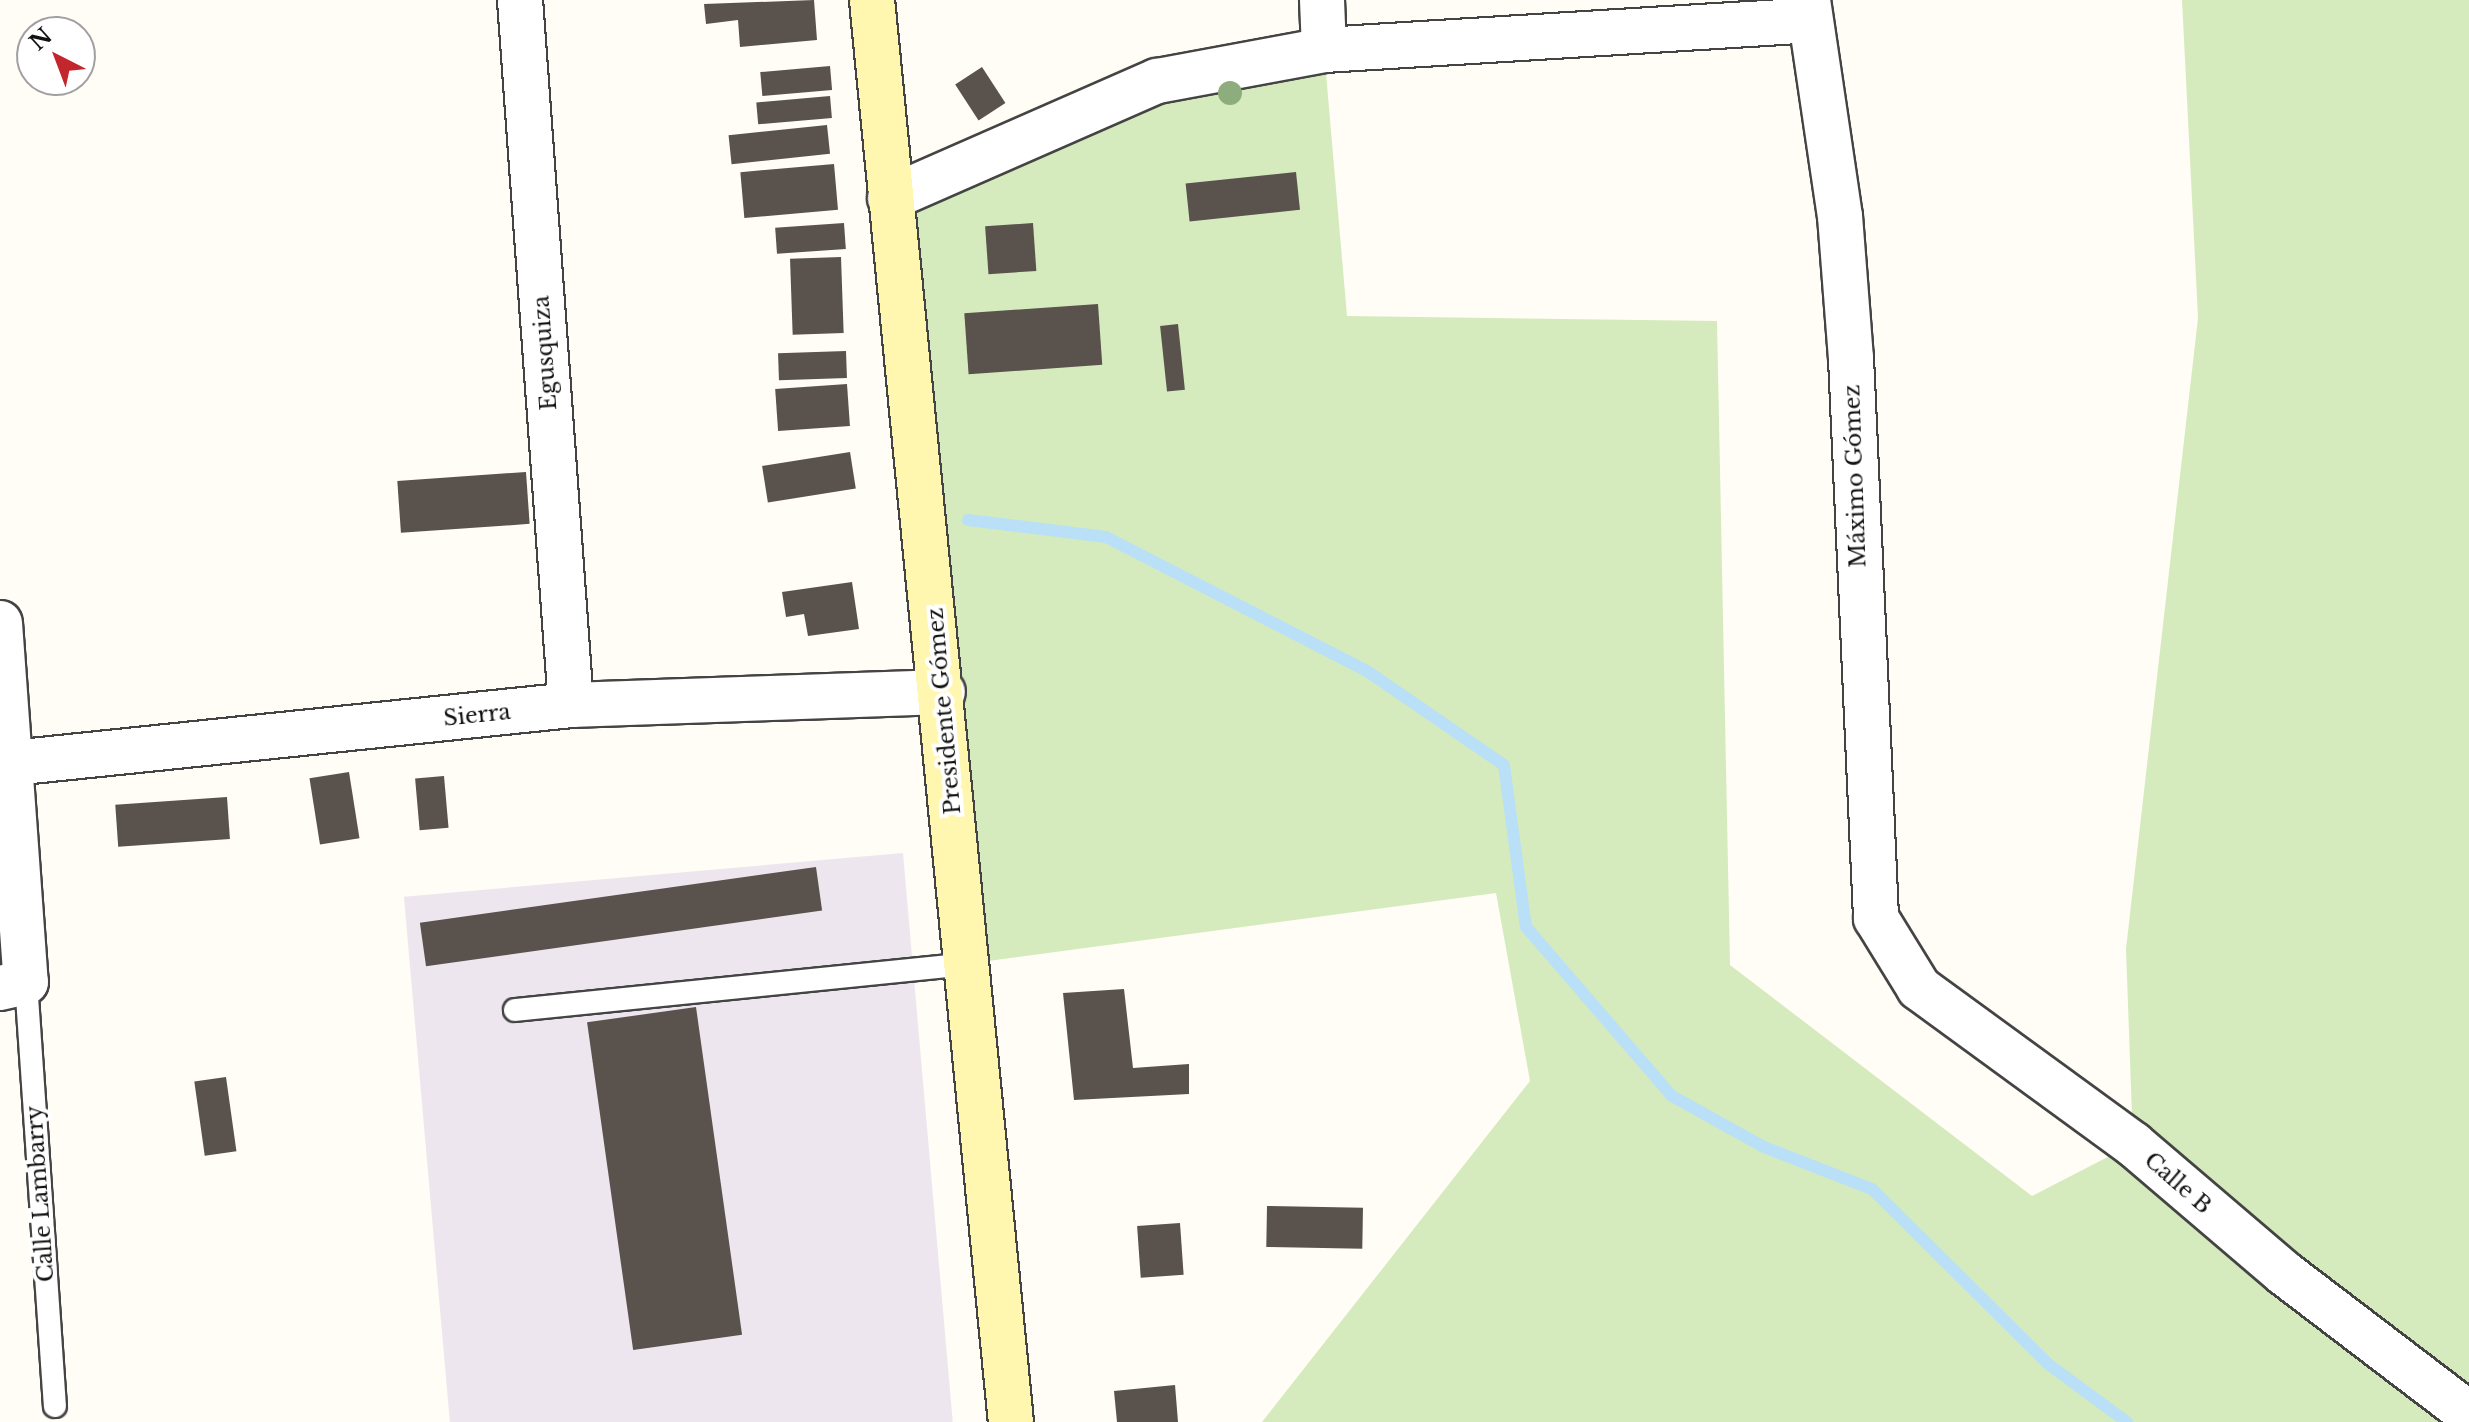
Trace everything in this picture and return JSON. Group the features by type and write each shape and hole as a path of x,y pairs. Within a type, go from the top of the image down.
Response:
{"main road":[{"name":"Presidente Gómez","path":"872,0 943,692 1011,1422"}],"street":[{"name":"Egusquiza","path":"520,0 571,705"},
{"path":"1322,0 1324,50"},
{"path":"890,198 1157,81 1324,50 1809,10"},
{"name":"Máximo Gómez","path":"1809,10 1840,216 1851,358 1871,865 1876,918 1891,950"},
{"path":"0,623 12,763 13,985"},
{"name":"Sierra","path":"12,763 571,705 943,692"},
{"name":"Calle B","path":"1891,950 1919,988 2001,1053 2133,1144 2284,1273 2469,1414"}],"lane":[{"path":"515,1010 966,964"},
{"name":"Calle Lambarry","path":"13,985 55,1406"}],"shaded area":[{"path":"903,853 953,1422 450,1422 404,897"}],"green space":[{"path":"2182,0 2469,0 2469,1422 1262,1422 1530,1081 1496,893 966,964 888,182 1324,50 1347,316 1717,321 1730,965 2032,1196 2133,1144 2126,949 2198,318"}],"building":[{"path":"814,0 817,40 740,47 738,20 706,24 704,4"},
{"path":"830,66 832,90 762,96 760,72"},
{"path":"982,67 1005,103 979,120 955,84"},
{"path":"830,96 832,118 758,124 756,102"},
{"path":"827,125 830,154 732,164 729,135"},
{"path":"834,164 838,210 744,218 740,172"},
{"path":"1296,172 1300,210 1190,221 1186,184"},
{"path":"844,223 846,249 777,254 775,228"},
{"path":"1033,223 1036,271 988,274 985,226"},
{"path":"841,257 844,333 793,335 790,259"},
{"path":"1098,304 1102,365 969,374 964,313"},
{"path":"1178,324 1185,390 1167,392 1160,326"},
{"path":"846,351 847,378 779,380 778,353"},
{"path":"847,384 850,426 778,431 775,389"},
{"path":"850,452 856,489 768,502 762,466"},
{"path":"526,472 530,524 401,533 397,481"},
{"path":"852,582 859,629 808,636 804,614 786,617 782,592"},
{"path":"349,772 359,838 320,844 309,778"},
{"path":"444,776 449,828 420,830 415,779"},
{"path":"227,797 230,839 118,847 115,805"},
{"path":"816,867 822,911 426,966 420,923"},
{"path":"1124,989 1133,1068 1189,1064 1189,1094 1074,1100 1063,993"},
{"path":"696,1007 742,1335 633,1350 587,1022"},
{"path":"226,1077 236,1151 205,1156 194,1081"},
{"path":"1267,1206 1363,1208 1362,1249 1266,1247"},
{"path":"1180,1223 1184,1275 1141,1278 1137,1226"},
{"path":"1175,1385 1178,1422 1117,1422 1114,1391"}],"waterway":[{"path":"968,520 1106,537 1367,671 1504,765 1526,927 1672,1096 1764,1147 1872,1189 2048,1364 2127,1422"}]}
